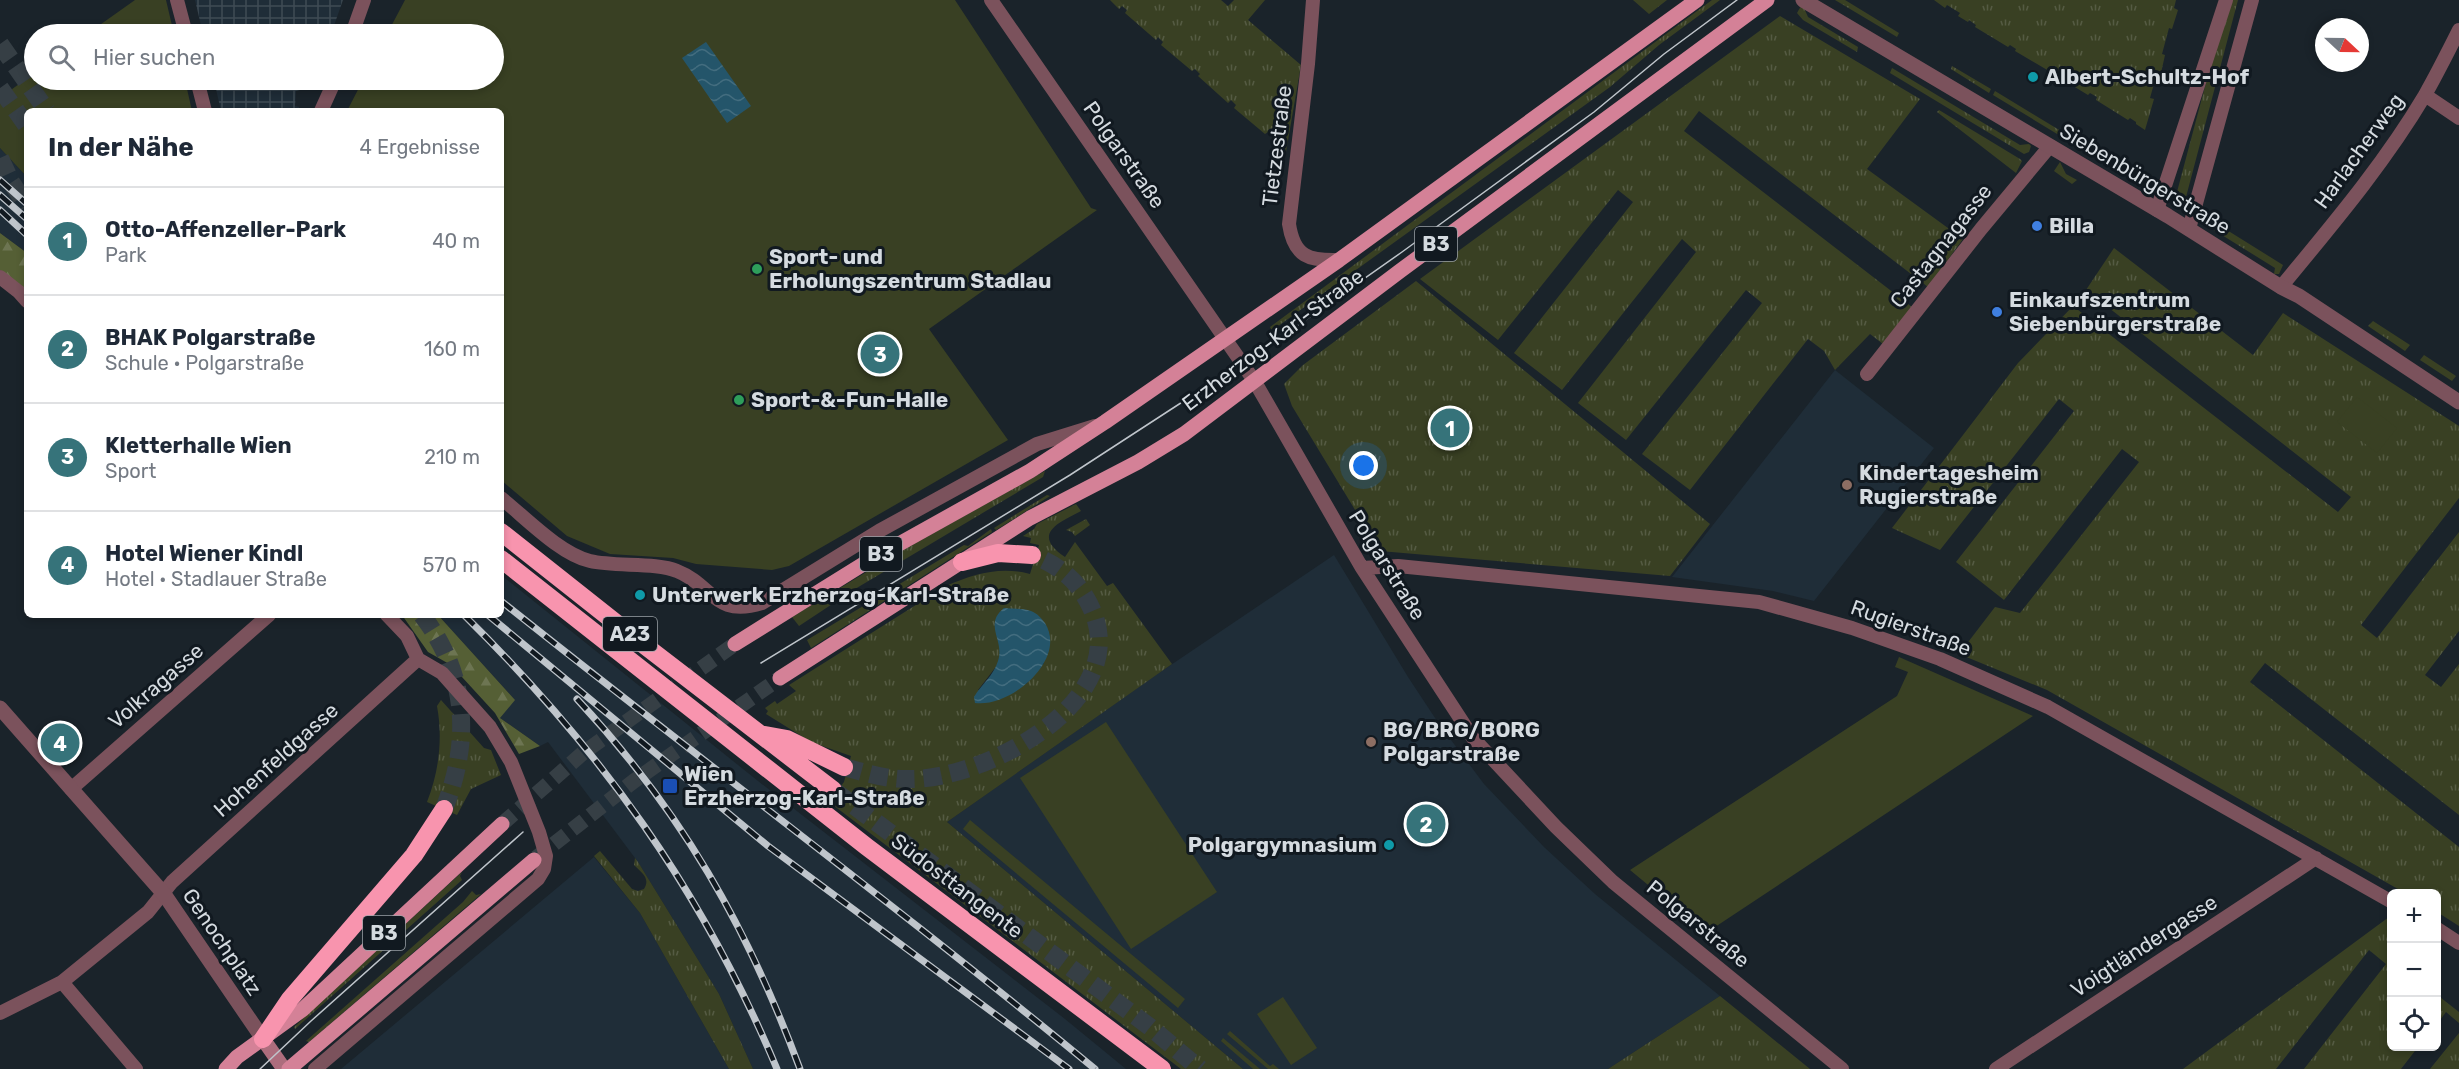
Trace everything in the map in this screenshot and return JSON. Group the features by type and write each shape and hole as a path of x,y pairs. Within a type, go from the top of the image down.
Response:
{"highway":[{"name":"A23","path":"504,534 833,790"},
{"path":"962,562 998,554 1032,555"},
{"name":"Südosttangente","path":"504,561 867,847 1162,1069"},
{"path":"761,735 787,739 844,766"},
{"path":"263,1039 290,999 414,855 444,809"}],"main road":[{"name":"Erzherzog-Karl-Straße","path":"735,644 866,563 1030,471 1105,422 1340,260 1697,0"},
{"name":"Erzherzog-Karl-Straße","path":"780,678 1030,518 1138,462 1184,434 1767,0"},
{"name":"B3","path":"226,1069 237,1057 302,1010 502,824"},
{"name":"B3","path":"289,1069 534,860"},
{"path":"263,1039 284,1069"}],"street":[{"path":"177,0 183,24"},
{"path":"356,24 364,0"},
{"name":"Polgarstraße","path":"991,0 1255,382 1362,568 1473,738 1502,771 1613,882 1842,1069"},
{"name":"Tietzestraße","path":"1313,0 1308,64 1288,224 1291,242 1307,257 1319,261 1340,260"},
{"name":"Siebenbürgerstraße","path":"1803,0 2299,296 2459,402"},
{"path":"2157,210 2226,0"},
{"path":"2189,229 2252,0"},
{"name":"Harlacherweg","path":"2281,287 2352,200 2425,95 2459,30"},
{"path":"200,90 204,108"},
{"path":"322,108 330,90"},
{"path":"2425,95 2459,118"},
{"name":"Castagnagasse","path":"1867,374 2001,204 2050,146"},
{"path":"0,277 24,297"},
{"name":"Erzherzog-Karl-Straße","path":"504,500 567,551 582,558 602,563 676,570 720,602 734,607 748,607 762,603 886,528 1037,444 1105,422"},
{"name":"Rugierstraße","path":"1362,568 1398,566 1759,602 1852,628 1940,659 2048,706 2387,900"},
{"name":"Volkragasse","path":"71,789 266,618"},
{"path":"315,1069 538,879 544,869 546,856 539,832 511,762 490,727 442,673 418,659 407,636 390,618"},
{"name":"Hohenfeldgasse","path":"164,894 172,882 418,659"},
{"path":"0,708 164,894"},
{"name":"Voigtländergasse","path":"1996,1069 2316,858"},
{"name":"Genochplatz","path":"0,1013 63,982 148,912 164,894 263,1039"},
{"path":"2441,931 2459,943"},
{"path":"63,982 136,1069"}],"shaded area":[{"path":"195,0 343,0 335,24 201,24"},
{"path":"216,90 300,90 296,91 295,106 299,108 220,108"},
{"path":"0,148 24,174 24,251 0,233"},
{"path":"1835,370 1934,448 1814,601 1773,591 1672,577"},
{"path":"1334,555 1408,677 1439,724 1484,784 1544,847 1595,894 1720,996 1608,1069 1243,1069 947,822 1156,675"},
{"path":"504,577 758,781 1126,1069 753,1069 719,994 638,862 548,742 540,746 500,718 514,699 441,618 504,618"},
{"path":"594,857 640,913 729,1069 341,1069"}],"green space":[{"path":"135,0 166,0 172,24 101,24"},
{"name":"Sport- und Erholungszentrum Stadlau","path":"405,0 955,0 1091,208 1097,210 929,329 1008,440 789,566 772,570 696,564 673,558 610,554 567,536 504,483 504,108 349,108 358,90 504,90 504,24 392,24"},
{"path":"1110,0 1221,0 1228,6 1234,0 1265,0 1248,20 1301,65 1286,152 1271,139 1273,136 1268,132 1265,134 1234,108 1236,105 1231,100 1228,103 1198,76 1200,74 1195,69 1192,71 1161,45 1163,42 1158,37 1156,40 1125,13 1127,10 1122,6 1119,9"},
{"path":"1633,0 1667,0 1649,14"},
{"path":"1712,0 1720,0 1659,45 1610,87 1271,329 1270,327"},
{"path":"1835,0 1845,0 1899,33 1897,37"},
{"path":"1934,0 2176,0 2174,8 2178,10 2172,29 2169,28 2162,54 2165,55 2161,73 2157,73 2150,98 2154,99 2145,130 2130,118 2128,120 2096,100 2097,97 2090,93 2088,95 2055,75 2056,73 2050,69 2049,71 2015,51 2016,49 2010,45 2008,47 1975,27 1976,25 1969,20 1968,22 1958,16 1960,13 1947,5 1945,8"},
{"path":"2228,0 2238,0 2186,197 2177,192"},
{"path":"1801,6 1808,17 1858,47 1857,52 1803,20 1797,13"},
{"path":"1780,16 1920,99 1867,169 1963,239 1928,287 1699,111 1684,131 1912,307 1883,344 1870,334 1835,370 1824,351 1808,339 1690,490 1642,454 1762,303 1746,290 1626,440 1578,403 1696,252 1682,239 1562,390 1514,353 1633,202 1618,190 1498,340 1420,279"},
{"path":"1952,66 1991,89 1989,93 1951,69"},
{"path":"1892,68 2020,145 2029,144 2031,146 2029,152 2024,154 1890,73"},
{"path":"24,80 24,90 187,90 191,108 24,108 24,174 0,148 0,98"},
{"path":"1995,91 2150,185 2148,189 1993,95"},
{"path":"1939,110 2020,159 2022,161 2016,173 1937,112"},
{"path":"2060,162 2066,174 2077,180 2072,184 2054,171"},
{"path":"2206,217 2283,265 2279,274 2274,274 2275,268 2209,227"},
{"path":"0,233 24,251 24,288 0,270"},
{"path":"2114,248 2253,355 2283,313 2459,426 2459,498 2361,625 2377,638 2459,532 2459,631 2425,675 2441,687 2459,664 2459,815 2265,663 2250,682 2459,847 2459,926 2441,915 2441,889 2398,889 2047,690 1959,654 1995,607 2020,613 2139,462 2122,449 2004,600 1956,562 2074,411 2059,399 1940,550 1892,528 2018,363 2073,306 2338,512 2351,497 2086,290"},
{"path":"1416,281 1710,524 1670,576 1380,551 1292,406 1284,384 1303,365"},
{"path":"2373,321 2410,345 2405,351 2368,326"},
{"path":"2424,355 2456,376 2452,381 2420,360"},
{"path":"2357,397 2397,428 2377,453 2337,422"},
{"path":"1045,471 1043,477 855,589 799,626 792,617 898,553"},
{"path":"1047,495 1050,496 996,530 994,528"},
{"path":"1076,504 1081,511 1052,530 1049,536 1050,542 1065,557 1075,542 1107,586 1113,583 1172,664 947,822 1243,1069 1181,1069 829,802 844,782 851,756 811,742 766,714 768,711 765,708 775,701 777,704 796,691 789,685 946,586 987,572 1008,571 1030,574 1039,545 1030,543 1031,538 1023,536 1034,529 1037,524","holes":["1001,650 1044,663 1026,684 978,690 998,664"]},
{"path":"1086,519 1090,525 1075,536 1066,530"},
{"path":"991,529 992,532 811,648 807,640 964,545 968,546"},
{"path":"404,618 441,618 515,700 500,718 540,746 519,754 495,713 451,665 428,652"},
{"path":"1899,657 2033,716 1706,933 1630,870 1897,696 1908,672 1895,667"},
{"path":"441,700 484,748 491,750 501,775 471,789 457,815 427,802 439,755 440,730 437,706"},
{"path":"1106,722 1217,892 1131,949 1020,778"},
{"path":"970,820 1185,999 1178,1008 963,829"},
{"path":"600,851 632,889 638,891 644,889 646,878 634,865 635,858 638,862 719,994 753,1069 729,1069 640,913 594,856"},
{"path":"462,872 460,876 462,880 295,1029 294,1027"},
{"path":"472,891 476,895 481,894 309,1042 306,1041 463,902"},
{"path":"2387,918 2387,1051 2415,1051 2401,1069 2304,1069 2386,964 2369,950 2276,1069 2183,1069"},
{"path":"1720,996 1810,1069 1608,1069"},
{"path":"1283,997 1317,1048 1291,1065 1257,1014"},
{"path":"2441,998 2459,1012 2459,1023 2446,1012 2441,1019"},
{"path":"1230,1031 1270,1066 1273,1064 1279,1069 1268,1069 1227,1034"},
{"path":"2459,1033 2459,1069 2430,1069"},
{"path":"1223,1038 1260,1069 1253,1069 1221,1041"}],"water":[{"path":"706,42 751,106 727,123 682,58"},
{"path":"1004,608 1028,610 1039,616 1045,623 1050,637 1049,652 1032,679 1019,690 989,703 975,703 974,697 994,671 998,661 999,646 995,620"}],"tunnel":[{"path":"0,44 24,78"},
{"path":"0,88 24,122"},
{"path":"32,90 45,108"},
{"path":"0,158 11,182 24,202"},
{"path":"844,767 894,778 941,776 975,766 1010,750 1043,730 1071,705 1090,677 1099,646 1093,612 1082,592 1069,577 1052,564 1032,555"},
{"path":"424,618 449,661 460,709 461,734 458,758 453,784 444,809"},
{"path":"502,824 583,753 735,644"},
{"path":"536,858 634,781 780,678"},
{"path":"833,790 1150,1027 1200,1069"}],"tram line":[{"path":"761,663 1070,475 1270,345 1594,112 1664,54 1737,0"},
{"path":"260,1069 523,832"}],"railway":[{"path":"0,180 24,201"},
{"path":"0,195 24,216"},
{"path":"0,210 24,232"},
{"path":"504,603 948,950 1095,1069"},
{"path":"467,618 561,718 644,826 716,942 748,1004 777,1069"},
{"path":"492,618 768,846 1069,1069"},
{"path":"577,699 615,741 649,784 708,873 758,967 800,1069"}],"place":[{"name":"Albert-Schultz-Hof","path":"2033,77"},
{"name":"Billa","path":"2037,226"},
{"name":"Sport- und Erholungszentrum Stadlau","path":"757,269"},
{"name":"Einkaufszentrum Siebenbürgerstraße","path":"1997,312"},
{"name":"Kletterhalle Wien","path":"880,354"},
{"name":"Sport-&-Fun-Halle","path":"739,400"},
{"name":"Otto-Affenzeller-Park","path":"1450,428"},
{"name":"Kindertagesheim Rugierstraße","path":"1847,485"},
{"name":"Unterwerk Erzherzog-Karl-Straße","path":"640,595"},
{"name":"BG/BRG/BORG Polgarstraße","path":"1371,742"},
{"name":"Hotel Wiener Kindl","path":"60,743"},
{"name":"Wien Erzherzog-Karl-Straße","path":"670,786"},
{"name":"BHAK Polgarstraße","path":"1426,824"},
{"name":"Polgargymnasium","path":"1389,845"}]}
